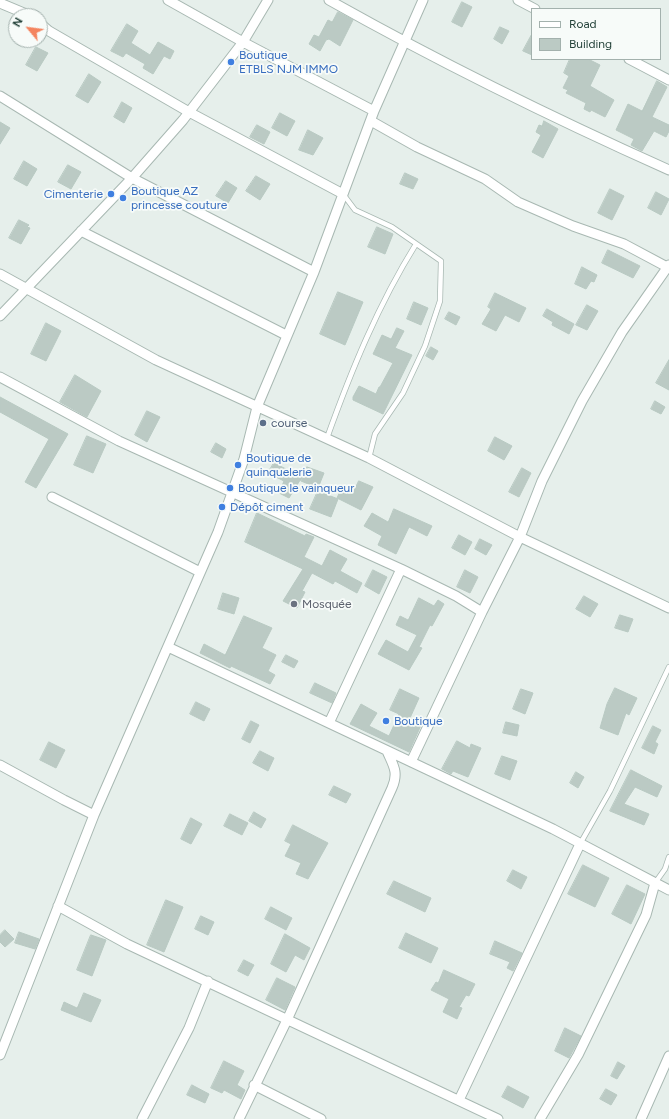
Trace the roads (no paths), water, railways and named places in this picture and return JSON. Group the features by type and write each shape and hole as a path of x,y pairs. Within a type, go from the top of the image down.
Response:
{"street":[{"path":"168,0 243,42 374,111"},
{"path":"0,316 132,178 189,112 243,42 268,0"},
{"path":"329,0 406,43 592,135 669,170"},
{"path":"0,1056 94,815 233,494 244,459 257,407 286,335 314,272 374,111 406,43 423,0"},
{"path":"518,0 533,8"},
{"path":"0,3 12,8"},
{"path":"48,30 189,112 343,194"},
{"path":"631,60 669,80"},
{"path":"0,96 61,132 132,178 314,272"},
{"path":"371,121 423,150 485,179 518,202 573,226 624,244 669,267 622,332 582,401 542,481 520,537 482,612 411,762"},
{"path":"81,231 286,335"},
{"path":"0,274 27,287 70,314 156,360 369,458 520,537 669,608"},
{"path":"0,377 119,441 401,569 456,596 482,612"},
{"path":"52,497 200,572"},
{"path":"330,723 401,569"},
{"path":"168,646 553,829 669,890"},
{"path":"238,1119 287,1020 396,779 396,772 387,751"},
{"path":"0,765 94,815"},
{"path":"459,1100 580,844"},
{"path":"540,1119 582,1048 646,915 655,883"},
{"path":"58,906 127,944 498,1119"},
{"path":"142,1119 186,1035 208,982"},
{"path":"641,1119 669,1056"},
{"path":"254,1085 321,1119"}],"lane":[{"path":"343,194 356,210 392,227 441,261 442,272 440,301 424,346 403,392 375,434 369,458"},
{"path":"326,439 344,390 365,340 396,276 416,244"},
{"path":"580,844 610,791 669,667"},
{"path":"655,883 665,869 669,857"}],"place":[{"name":"Boutique ETBLS NJM IMMO","path":"231,62"},
{"name":"Cimenterie","path":"111,194"},
{"name":"Boutique AZ princesse couture","path":"123,198"},
{"name":"course","path":"263,423"},
{"name":"Boutique de quinquelerie","path":"238,465"},
{"name":"Boutique le vainqueur","path":"230,488"},
{"name":"Dépôt ciment","path":"222,507"},
{"name":"Mosquée","path":"294,604"},
{"name":"Boutique","path":"386,721"}]}
